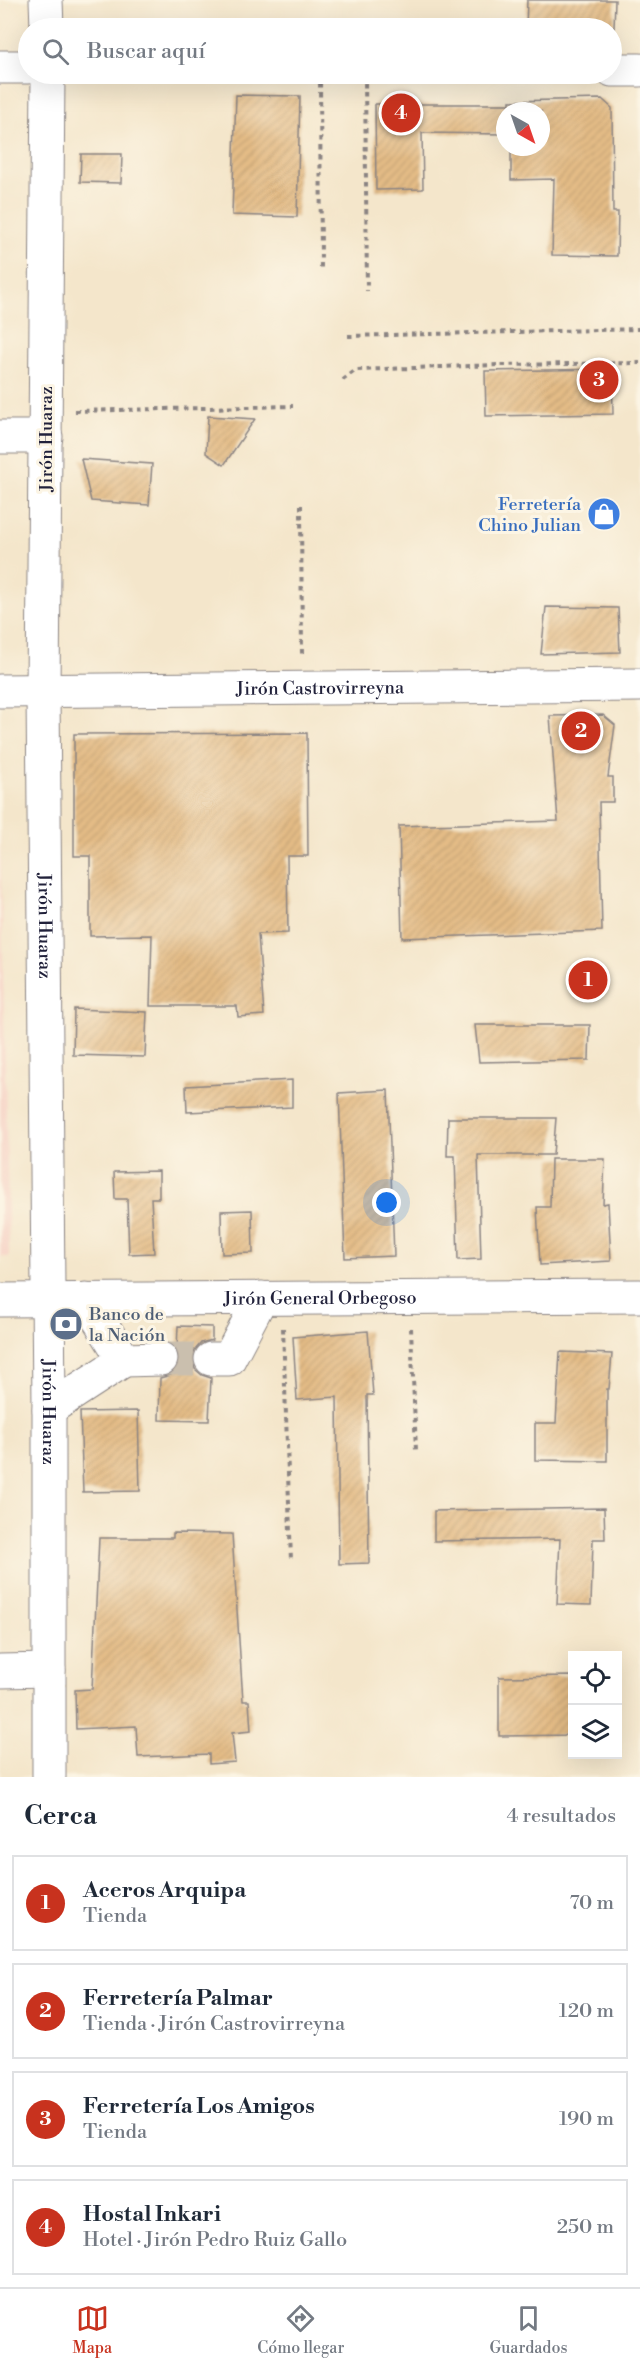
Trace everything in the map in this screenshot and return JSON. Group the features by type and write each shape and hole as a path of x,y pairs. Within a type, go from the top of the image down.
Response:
{"street":[{"path":"46,0 47,18"},
{"path":"0,67 18,67"},
{"path":"622,70 640,70"},
{"name":"Jirón Huaraz","path":"48,84 43,691 49,1409 49,1777"},
{"path":"0,437 46,425"},
{"name":"Jirón Castrovirreyna","path":"0,691 640,685"},
{"name":"Jirón General Orbegoso","path":"0,1300 640,1296"},
{"path":"212,1359 229,1359 272,1298"},
{"path":"86,1299 124,1359"},
{"path":"49,1409 124,1359 161,1359"},
{"path":"0,1671 49,1670"}],"path":[{"path":"320,84 321,270"},
{"path":"365,84 367,291"},
{"path":"348,336 640,329"},
{"path":"343,380 356,370 640,363"},
{"path":"46,425 293,406"},
{"path":"301,505 302,688"},
{"path":"272,1298 291,1561"},
{"path":"410,1298 416,1450"}],"shaded area":[{"path":"0,826 9,1257 0,1257"}],"building":[{"path":"527,0 615,0 614,18 526,18"},
{"path":"236,95 300,96 297,217 232,215"},
{"path":"602,99 612,108 613,212 618,212 617,256 552,255 554,179 511,180 511,156 550,156 550,102 510,101"},
{"path":"375,104 496,104 496,134 422,133 423,189 376,190"},
{"path":"81,154 122,154 121,183 80,182"},
{"path":"612,369 613,414 486,416 485,371"},
{"path":"208,416 255,419 224,465 206,453"},
{"path":"81,459 152,464 149,505 91,501"},
{"path":"546,607 618,608 620,652 541,654"},
{"path":"603,715 615,725 608,777 613,777 613,802 599,802 602,931 402,938 399,826 558,821 550,716"},
{"path":"307,733 308,856 287,856 288,933 258,934 264,1015 238,1017 237,1006 150,1006 152,935 90,936 90,856 74,856 74,734"},
{"path":"74,1009 147,1012 145,1057 73,1055"},
{"path":"475,1025 590,1025 589,1060 479,1062"},
{"path":"292,1080 292,1107 187,1112 186,1086"},
{"path":"388,1090 394,1256 345,1258 339,1093"},
{"path":"448,1118 556,1118 553,1155 478,1155 481,1259 458,1260 455,1156 447,1156"},
{"path":"551,1159 605,1159 603,1204 608,1203 611,1261 540,1265 537,1207 550,1207"},
{"path":"159,1171 159,1198 151,1198 154,1253 129,1254 127,1199 115,1199 114,1172"},
{"path":"252,1210 253,1253 222,1254 221,1211"},
{"path":"178,1326 212,1327 212,1340 201,1343 192,1358 195,1369 211,1378 209,1421 159,1420 160,1378 171,1375 178,1367 180,1359 177,1349"},
{"path":"368,1331 373,1395 367,1395 369,1563 339,1564 337,1397 297,1400 293,1337"},
{"path":"560,1352 612,1354 609,1389 607,1389 607,1461 535,1460 535,1423 556,1423"},
{"path":"138,1411 140,1491 83,1492 80,1412"},
{"path":"604,1508 605,1539 593,1539 591,1605 557,1604 560,1539 434,1541 434,1511"},
{"path":"173,1533 232,1534 243,1701 249,1701 251,1731 232,1733 235,1762 209,1764 209,1754 138,1757 136,1726 76,1729 75,1690 92,1689 99,1538 173,1538"},
{"path":"568,1676 568,1735 499,1736 499,1677"}],"tunnel":[{"path":"161,1359 211,1359"}],"place":[{"name":"Hostal Inkari","path":"401,113"},
{"name":"Ferretería Los Amigos","path":"599,380"},
{"name":"Ferretería Chino Julian","path":"604,514"},
{"name":"Ferretería Palmar","path":"581,731"},
{"name":"Aceros Arquipa","path":"588,980"},
{"name":"Banco de la Nación","path":"66,1324"}]}
